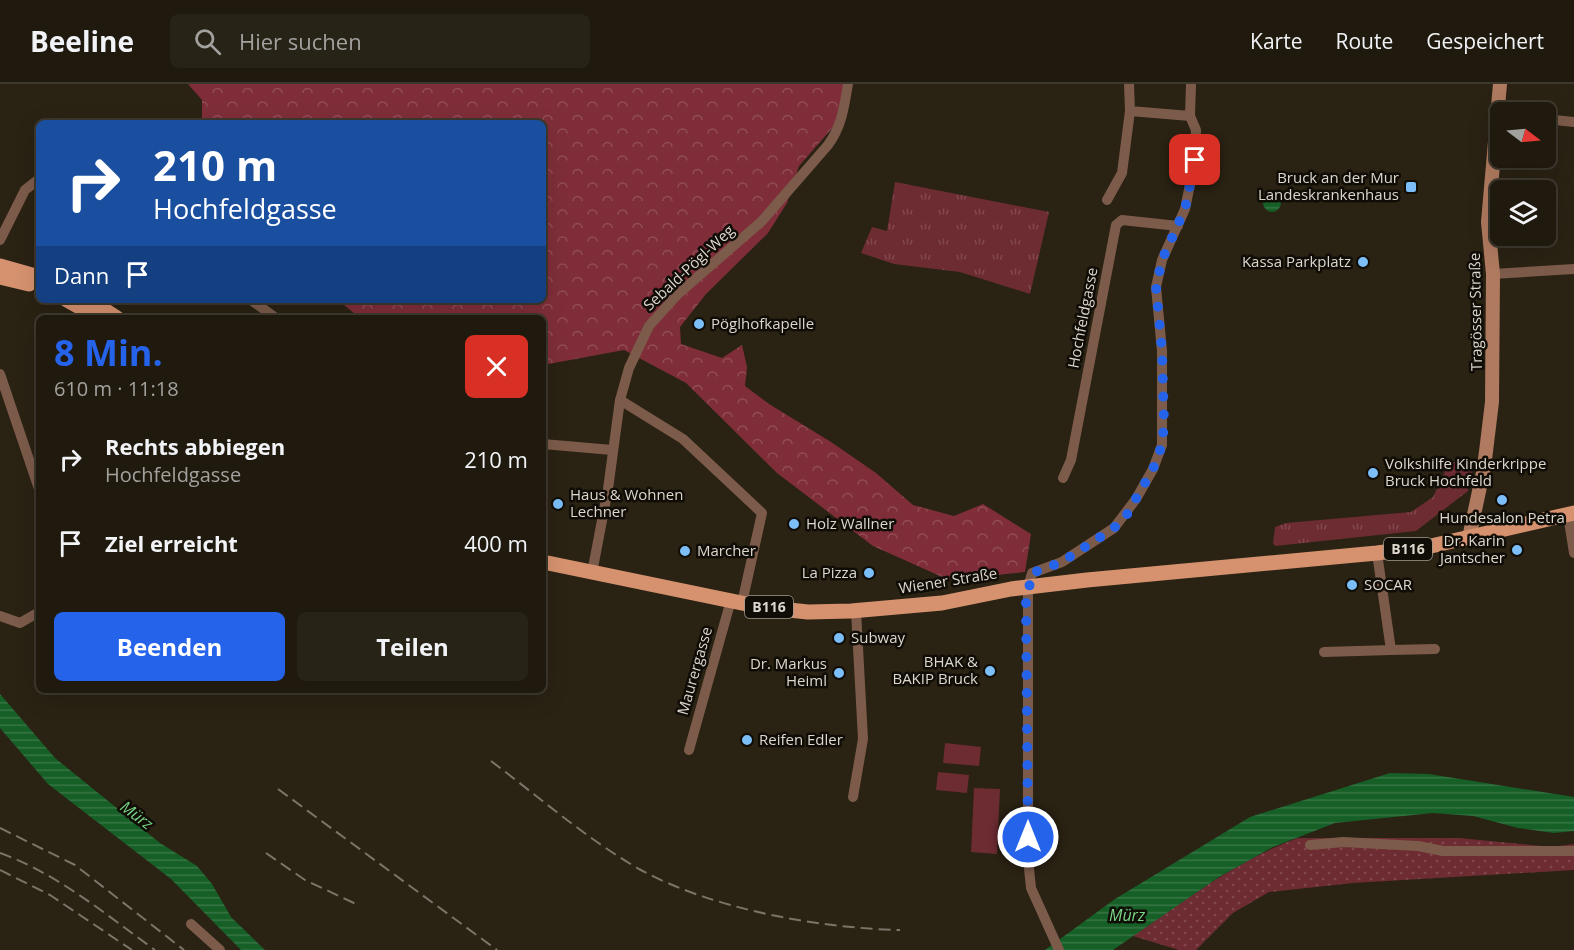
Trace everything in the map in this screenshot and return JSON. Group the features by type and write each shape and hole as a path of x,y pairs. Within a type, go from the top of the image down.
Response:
{"main road":[{"name":"Tragösser Straße","path":"1499,102 1500,84"},
{"name":"Tragösser Straße","path":"1469,538 1484,468 1491,418 1495,347 1493,274 1488,222 1493,168"},
{"path":"0,266 36,277"},
{"path":"0,277 36,287"},
{"path":"72,303 94,315"},
{"path":"94,303 112,315"},
{"name":"Wiener Straße","path":"546,563 737,602 808,612 856,610 942,603 1028,587 1377,553 1469,538 1571,514"}],"street":[{"name":"Sebald-Pögl-Weg","path":"592,573 608,489 620,400 629,368 649,326 678,294 762,221 837,133 843,117 848,84"},
{"path":"1107,200 1122,173 1130,111 1129,84"},
{"path":"1059,950 1030,888 1028,859 1028,587 1032,573 1062,562 1114,528 1126,516 1153,469 1162,445 1164,423 1162,351 1156,287 1162,260 1185,209 1195,160 1196,130 1190,117 1191,84"},
{"path":"1130,111 1190,117"},
{"path":"1556,120 1574,122"},
{"path":"0,240 26,190 36,182"},
{"name":"Hochfeldgasse","path":"1063,478 1071,460 1116,225 1122,220 1128,220 1178,226"},
{"path":"1493,274 1574,269"},
{"path":"255,303 272,315"},
{"path":"0,374 36,480"},
{"name":"Maurergasse","path":"620,400 683,439 762,513 737,602 688,750"},
{"path":"546,445 612,450"},
{"path":"1571,514 1574,553"},
{"path":"1377,553 1391,650"},
{"path":"853,797 863,739 856,610"},
{"path":"0,616 20,623 36,614"},
{"path":"1324,652 1435,649"},
{"path":"1310,845 1343,843 1418,846 1443,851 1574,851"},
{"path":"191,924 220,950"}],"green space":[{"path":"188,84 844,84 835,125 799,166 787,203 768,233 706,294 680,327 681,344 722,358 742,345 747,367 745,386 876,473 913,505 954,516 983,504 1031,534 1025,572 949,580 873,546 777,473 686,383 624,350 546,364 546,315 356,315 342,303 546,303 546,120 199,120 202,117 202,100"},
{"path":"895,182 1049,212 1030,294 960,272 894,264 861,253 872,227 887,231"},
{"path":"1461,461 1473,468 1468,491 1416,531 1275,546 1273,543 1275,527 1286,523 1411,512 1433,497 1449,463"},
{"path":"945,743 981,747 979,766 943,763"},
{"path":"938,772 969,775 967,793 936,790"},
{"path":"974,788 1000,789 997,854 971,852"},
{"path":"1298,838 1459,838 1551,847 1574,844 1574,870 1353,883 1269,892 1233,913 1196,950 1179,950 1133,936 1233,869"}],"water":[{"path":"1272,194 1278,197 1281,203 1278,209 1272,212 1266,209 1263,203 1266,197"},
{"name":"Mürz","path":"0,694 55,758 160,843 197,866 212,884 231,917 265,950 241,950 171,879 48,784 0,728"},
{"path":"1390,773 1429,774 1574,797 1574,831 1554,833 1518,828 1473,816 1433,813 1335,823 1273,847 1219,877 1113,950 1045,950 1115,899 1250,817"}],"railway":[{"path":"491,761 601,845 639,869 668,883 699,895 766,914 834,925 900,930"},
{"path":"278,789 497,950"},
{"path":"0,828 75,865 184,950"},
{"path":"0,853 61,883 155,950"},
{"path":"266,853 305,880 356,904"},
{"path":"0,870 50,895 132,950"}],"place":[{"name":"Bruck an der Mur Landeskrankenhaus","path":"1411,187"},
{"name":"Kassa Parkplatz","path":"1363,262"},
{"name":"Pöglhofkapelle","path":"699,324"},
{"name":"Volkshilfe Kinderkrippe Bruck Hochfeld","path":"1373,473"},
{"name":"Hundesalon Petra","path":"1502,500"},
{"name":"Haus & Wohnen Lechner","path":"558,504"},
{"name":"Holz Wallner","path":"794,524"},
{"name":"Dr. Karin Jantscher","path":"1517,550"},
{"name":"Marcher","path":"685,551"},
{"name":"La Pizza","path":"869,573"},
{"name":"SOCAR","path":"1352,585"},
{"name":"Subway","path":"839,638"},
{"name":"BHAK & BAKIP Bruck","path":"990,671"},
{"name":"Dr. Markus Heiml","path":"839,673"},
{"name":"Reifen Edler","path":"747,740"}],"route":[{"path":"1028,837 1026,603 1030,577 1032,573 1062,562 1114,528 1126,516 1153,469 1162,445 1164,423 1161,387 1162,351 1156,287 1162,260 1185,209 1195,160"}]}
